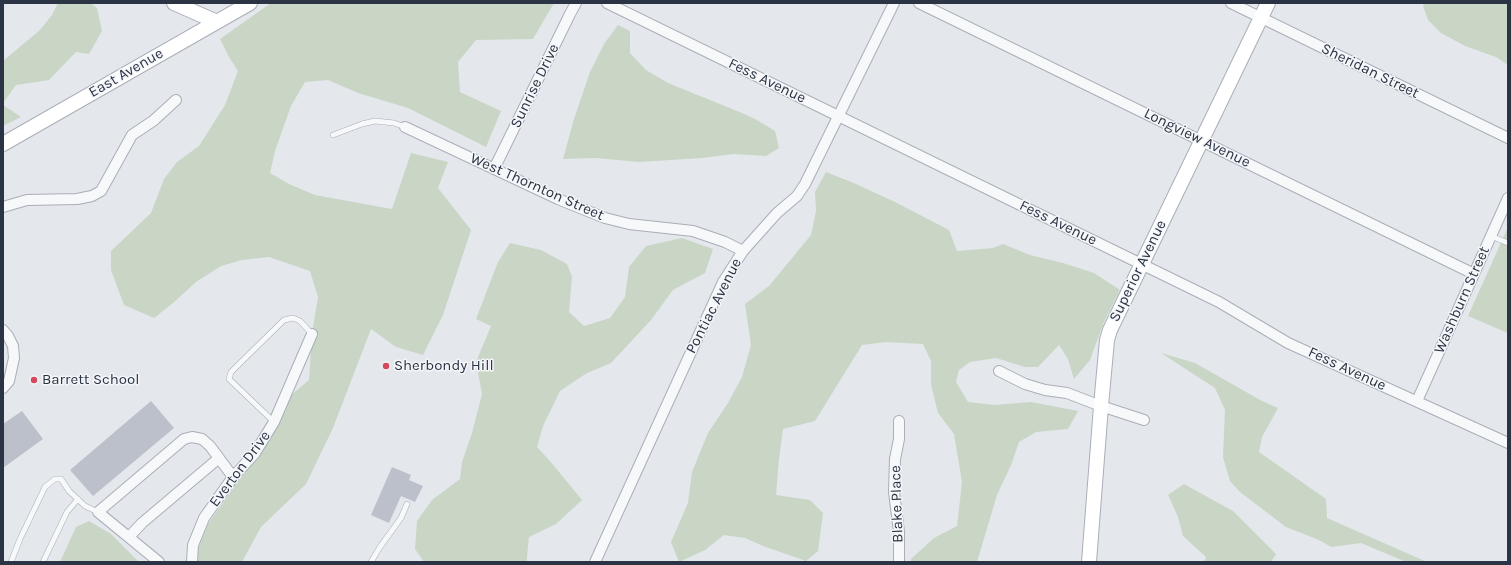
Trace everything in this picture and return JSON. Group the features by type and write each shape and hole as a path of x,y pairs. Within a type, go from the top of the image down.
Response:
{"street":[{"path":"174,3 217,22"},
{"name":"East Avenue","path":"3,144 250,3"},
{"name":"Sunrise Drive","path":"494,169 576,3"},
{"name":"Fess Avenue","path":"607,3 1219,302 1288,342 1508,443"},
{"name":"Pontiac Avenue","path":"595,562 707,314 723,282 743,251 777,213 797,196 806,184 894,3"},
{"name":"Longview Avenue","path":"919,3 1474,274"},
{"name":"Sheridan Street","path":"1231,3 1508,138"},
{"name":"Superior Avenue","path":"1089,562 1101,406 1107,340 1110,330 1268,3"},
{"path":"3,207 27,200 77,199 92,196 102,191 132,135 153,121 176,100"},
{"name":"West Thornton Street","path":"405,126 494,169 577,207 605,218 629,224 693,231 725,242 743,251"},
{"name":"Washburn Street","path":"1417,401 1508,198"},
{"path":"3,330 13,346 14,358 9,381 3,388"},
{"name":"Everton Drive","path":"192,562 193,545 204,518 233,477 255,454 274,422 312,334"},
{"path":"999,371 1025,384 1045,390 1067,393 1144,420"},
{"name":"Blake Place","path":"899,421 899,439 895,459 894,492 899,532 899,562"},
{"path":"159,562 98,512 184,439 192,437 202,439 210,446 233,477"},
{"name":"Everton Drive","path":"130,537 142,523 219,458"}],"lane":[{"path":"333,136 362,124 375,121 405,126"},
{"path":"1491,236 1508,243"},
{"path":"274,422 229,379 231,372 284,320 293,318 300,321 312,334"},
{"path":"11,562 20,539 45,487 55,479 61,479 69,491 85,506 98,512"},
{"path":"43,562 67,512 78,499"},
{"path":"371,562 401,518 407,504"}],"green space":[{"path":"58,3 90,3 97,8 102,31 89,54 76,52 49,80 16,85 3,103 3,61 40,30 52,15"},
{"path":"271,3 554,3 533,39 476,40 458,62 460,92 501,111 486,147 408,108 358,93 328,80 305,82 291,106 275,151 270,173 289,184 315,195 392,209 411,153 448,162 438,188 471,230 443,315 423,355 396,347 371,329 333,428 306,484 261,527 242,562 197,562 196,554 208,524 234,487 233,477 284,401 309,380 312,334 318,297 310,271 269,257 242,260 221,266 196,282 154,318 124,305 111,270 111,251 151,213 164,179 177,162 199,146 225,105 238,71 220,39"},
{"path":"1425,3 1508,3 1508,65 1496,57 1465,46 1441,33 1428,20 1423,6"},
{"path":"618,25 630,31 630,53 646,70 668,83 757,120 775,131 779,148 766,156 733,154 702,158 639,162 596,158 563,159 574,119 590,72 604,44"},
{"path":"3,105 21,117 3,126"},
{"path":"826,172 895,202 949,230 957,251 993,248 1003,244 1030,255 1063,263 1094,273 1120,290 1104,322 1090,360 1074,379 1068,359 1059,345 1038,367 1025,367 996,358 970,362 959,370 956,382 968,402 994,405 1031,402 1078,411 1068,429 1036,432 1019,442 1011,465 997,495 977,562 911,562 911,559 934,538 957,526 962,482 954,434 938,413 931,385 931,361 923,344 886,342 862,345 815,421 783,429 776,495 810,500 823,513 818,551 806,561 745,538 724,535 705,550 679,562 671,542 688,503 692,472 708,433 728,403 742,377 751,345 745,304 769,286 811,235 816,211 815,192"},
{"path":"1508,227 1508,333 1468,316"},
{"path":"682,238 713,249 705,273 673,290 651,320 611,363 587,373 560,391 543,426 537,447 582,500 556,524 529,537 527,562 424,562 415,549 417,521 432,500 460,479 462,462 472,433 482,394 476,362 491,326 476,319 498,262 510,243 541,250 567,264 572,277 569,312 584,326 610,318 625,297 629,267 646,246"},
{"path":"1161,353 1195,363 1262,401 1278,408 1262,437 1259,452 1326,499 1327,518 1427,562 1406,562 1361,543 1331,547 1319,540 1286,527 1240,492 1230,481 1223,457 1225,410 1215,388"},
{"path":"1184,484 1233,511 1276,554 1271,562 1204,562 1206,557 1183,536 1178,517 1168,495"},
{"path":"89,521 111,534 139,562 60,562 76,527"}],"building":[{"path":"151,401 174,428 93,496 70,470"},
{"path":"22,411 43,439 3,468 3,424"},
{"path":"392,467 411,475 409,480 423,486 415,502 401,496 389,523 371,515"}],"place":[{"name":"Sherbondy Hill","path":"386,366"},
{"name":"Barrett School","path":"34,380"}]}
